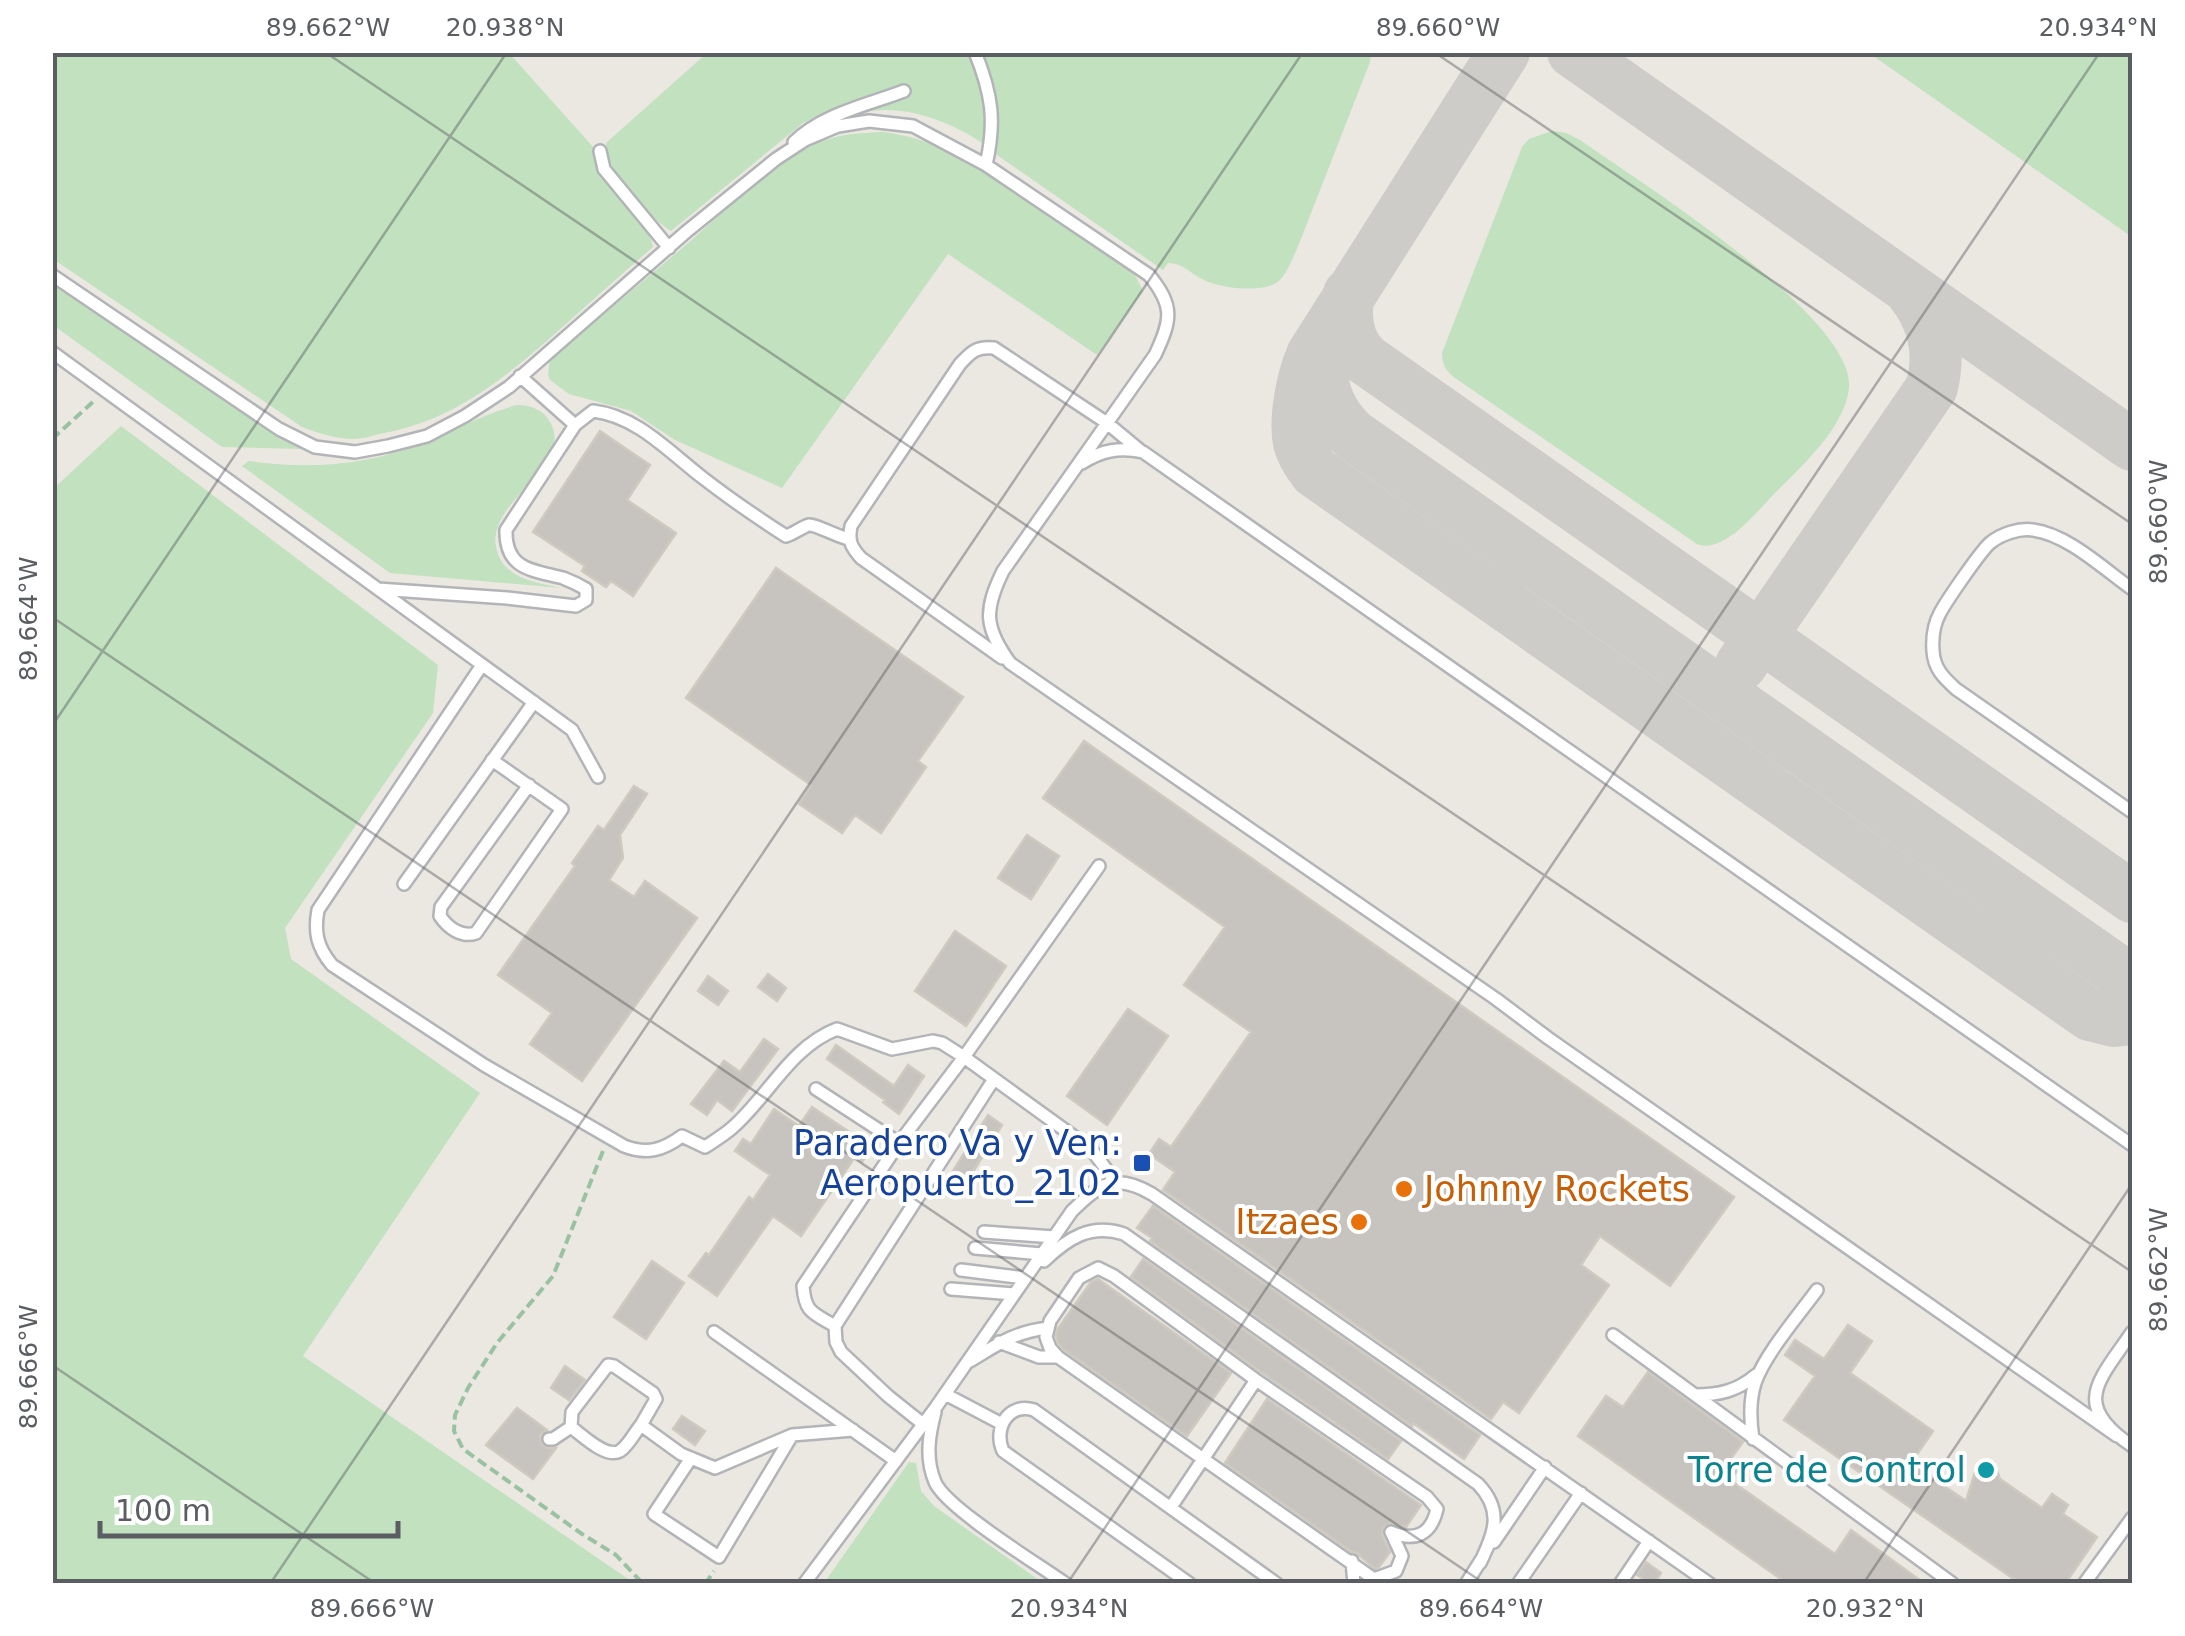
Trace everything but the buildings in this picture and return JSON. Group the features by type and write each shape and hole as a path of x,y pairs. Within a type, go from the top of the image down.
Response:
{"lane":[{"path":"976,52 991,98 986,165"},
{"path":"52,275 279,429 316,447 355,452 388,446 427,436 465,416 520,376 805,131 830,117 904,91"},
{"path":"776,158 838,126 870,122 912,126 986,165 1148,274 1163,292 1169,310 1166,330 1155,354 1003,571 990,596 989,620 995,643 1010,664"},
{"path":"600,151 604,169 668,248"},
{"path":"2132,1145 1107,423 994,348 982,347 971,352 851,526 848,539 861,558 2132,1446"},
{"path":"52,352 572,730 598,777"},
{"path":"520,376 574,425"},
{"path":"378,589 576,606 586,600 586,588 534,573 516,561 506,544 506,530 574,425 592,410 608,412 634,424 786,536 808,525 848,539"},
{"path":"1078,465 1113,450 1143,452"},
{"path":"2132,589 2047,533 2029,529 2007,533 1989,544 1939,614 1932,654 1940,674 1956,689 2132,812"},
{"path":"482,665 318,910 317,941 332,965 484,1066 608,1138 640,1152 669,1146 682,1136 705,1147 733,1128 818,1036 837,1028 892,1049 942,1043 1091,1149 1115,1181"},
{"path":"404,884 534,702"},
{"path":"492,760 529,785 562,809 476,933 461,934 444,922 441,908 529,785"},
{"path":"835,1326 804,1304 802,1286 899,1143 1099,866"},
{"path":"924,1424 841,1352 835,1326 994,1079"},
{"path":"816,1090 899,1143"},
{"path":"804,1584 924,1424 1072,1212 1094,1190 1115,1181 1135,1184 1152,1194 1710,1584"},
{"path":"950,1289 1020,1285 1076,1234 1100,1230 1124,1234 1478,1484 1490,1500 1494,1521 1494,1533 1480,1563"},
{"path":"984,1232 1054,1237"},
{"path":"975,1248 1042,1254"},
{"path":"1098,1268 1106,1270 1256,1380 1427,1497 1437,1509 1435,1519 1424,1533 1412,1538 1391,1532 1400,1550 1400,1564 1396,1571 1376,1581 1058,1357 1046,1338 1048,1328 1079,1278 1098,1268"},
{"path":"961,1270 1020,1285"},
{"path":"1753,1439 1750,1418 1754,1384 1816,1290"},
{"path":"964,1365 1026,1330 1048,1328"},
{"path":"714,1332 896,1460"},
{"path":"2060,1396 2076,1398 2091,1391 2132,1332"},
{"path":"1614,1335 1953,1584"},
{"path":"999,1342 1039,1358 1058,1357"},
{"path":"608,1365 656,1399 617,1452 602,1449 571,1427 572,1412 608,1365"},
{"path":"1695,1395 1718,1395 1735,1389 1762,1368"},
{"path":"1171,1506 1256,1380"},
{"path":"2098,1382 2096,1410 2117,1436"},
{"path":"944,1394 1002,1424"},
{"path":"936,1407 929,1456 938,1489 955,1506 1066,1584"},
{"path":"1190,1584 1004,1451 999,1441 1002,1424 1015,1409 1034,1410 1278,1584"},
{"path":"640,1425 682,1454 715,1468 792,1435 853,1430"},
{"path":"548,1439 571,1427"},
{"path":"691,1458 654,1514 719,1558 792,1435"},
{"path":"1466,1584 1545,1467"},
{"path":"1518,1584 1581,1493"},
{"path":"2084,1584 2132,1519"},
{"path":"1620,1584 1649,1542"},
{"path":"1352,1561 1354,1584"}],"path":[{"path":"52,439 105,391"},
{"path":"608,1138 553,1276 496,1343 468,1388 455,1416 454,1431 463,1449 616,1556 643,1584"}],"green space":[{"path":"52,53 509,53 594,148 603,174 641,221 653,247 525,359 459,405 411,427 362,438 341,438 314,431 302,427 53,259"},
{"path":"707,53 972,53 985,110 985,145 931,118 902,111 872,111 908,98 905,84 803,123 671,231 640,205 620,181 606,143"},
{"path":"983,53 1371,53 1288,268 1276,283 1250,289 1211,283 1173,263 1163,270 994,153 996,99"},
{"path":"1869,53 2132,53 2132,237"},
{"path":"1552,131 1580,140 1738,252 1818,325 1842,359 1849,388 1846,403 1831,431 1751,519 1718,543 1697,544 1455,378 1444,364 1442,353 1522,147 1529,139"},
{"path":"882,132 926,142 966,160 1135,275 1143,291 1097,355 948,254 782,488 675,440 631,411 569,394 550,380 550,359 774,167 814,144 853,134"},
{"path":"53,281 301,449 222,447 53,325"},
{"path":"517,405 544,414 555,438 541,470 503,516 496,533 497,551 514,574 561,588 390,573 242,466 249,461 315,465 360,461 424,443"},
{"path":"121,426 438,665 433,713 285,928 291,959 480,1093 303,1356 634,1583 53,1583 53,489"},
{"path":"909,1462 916,1463 921,1491 934,1506 1043,1583 824,1583"}],"taxiway":[{"path":"1504,52 1312,355 1298,411 1299,443 1308,462 1315,472 2090,1015 2114,1021 2132,1019"},
{"path":"1573,52 2132,445"},
{"path":"1741,665 1932,387 1936,360 1933,336 1910,290"},
{"path":"1349,294 1348,329 1365,359 2132,897"},
{"path":"1323,348 1326,395 1353,435 2118,971 2132,977"}],"place":[{"name":"Paradero Va y Ven: Aeropuerto_2102","path":"1142,1163"},
{"name":"Johnny Rockets","path":"1404,1189"},
{"name":"Itzaes","path":"1359,1222"},
{"name":"Torre de Control","path":"1986,1470"}]}
